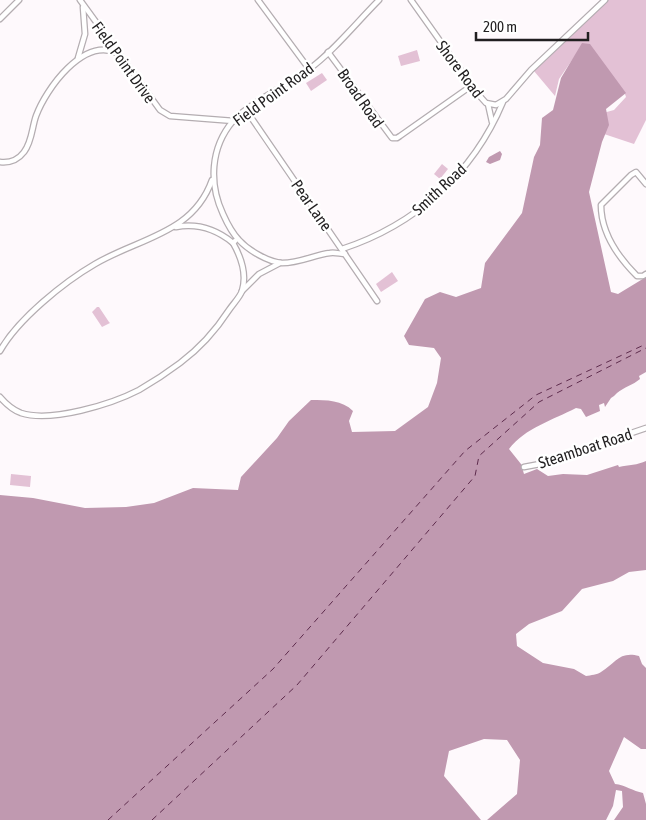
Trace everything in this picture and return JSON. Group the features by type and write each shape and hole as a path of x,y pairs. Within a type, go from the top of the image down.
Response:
{"street":[{"path":"0,19 19,0"},
{"path":"258,0 310,69"},
{"name":"Field Point Road","path":"280,263 263,257 238,239 220,207 213,179 217,151 222,138 234,120 246,110 310,69 378,0"},
{"name":"Shore Road","path":"410,0 471,86 488,104 496,105 503,102 531,70 605,0"},
{"path":"77,59 85,34 82,2"},
{"name":"Field Point Drive","path":"82,2 118,54 158,108 164,113 170,116 234,120"},
{"path":"0,162 11,161 24,153 43,100 54,84 77,59 100,50 112,51 118,54"},
{"name":"Broad Road","path":"328,52 392,138 397,138 471,86"},
{"name":"Smith Road","path":"342,249 386,231 412,216 434,199 470,160 503,102"},
{"path":"488,104 492,123"},
{"name":"Pear Lane","path":"246,110 377,300"},
{"path":"646,184 636,172 631,174 602,205 601,217 613,247 627,266 637,276 646,274"},
{"path":"0,350 11,334 34,311 74,278 114,254 174,228 186,220 210,189 213,179"},
{"path":"174,228 194,226 213,229 233,243 242,266 242,291"},
{"path":"233,243 238,239"},
{"path":"0,398 12,409 20,413 49,415 87,408 139,390 168,372 194,352 217,327 242,291 259,274 280,263 309,259 331,253 345,254"},
{"name":"Steamboat Road","path":"524,468 646,428"}],"shaded area":[{"path":"608,0 646,0 646,120 634,144 601,133 603,113 614,110 626,97 624,91 581,47 559,79 555,96 534,71"},
{"path":"582,43 590,44 626,93 606,109 609,125 602,142 589,192 611,292 618,294 646,277 646,372 639,376 640,379 611,398 605,407 604,403 599,405 600,411 586,417 581,409 576,408 531,430 509,449 521,464 524,474 537,469 548,476 563,474 587,475 618,465 619,467 646,461 646,570 629,572 613,581 582,589 562,611 529,624 516,634 517,646 543,663 574,669 586,676 599,673 622,656 639,656 646,668 646,749 641,749 624,737 609,771 615,784 643,793 646,804 646,820 614,820 623,807 622,791 616,790 613,806 606,820 487,820 517,794 520,760 507,740 484,739 449,751 444,776 481,820 0,820 0,495 33,498 85,508 126,507 154,503 193,488 238,490 241,477 277,438 289,421 311,400 334,401 349,407 353,411 349,421 352,432 395,431 428,407 437,383 441,358 434,348 409,345 404,336 425,299 440,292 456,297 481,288 485,263 522,213 534,157 540,145 542,118 553,110 561,78"},
{"path":"417,50 420,61 401,66 398,56"},
{"path":"322,73 327,80 311,91 306,83"},
{"path":"500,151 502,154 500,160 490,164 486,162 489,157"},
{"path":"442,164 448,169 440,179 434,174"},
{"path":"392,272 398,281 381,292 376,284"},
{"path":"99,307 110,323 102,327 92,312"},
{"path":"11,474 31,476 30,487 10,485"}],"ferry route":[{"path":"108,820 273,669 465,451 536,395 646,344"},
{"path":"152,820 297,685 475,476 479,456 539,402 646,348"}]}
